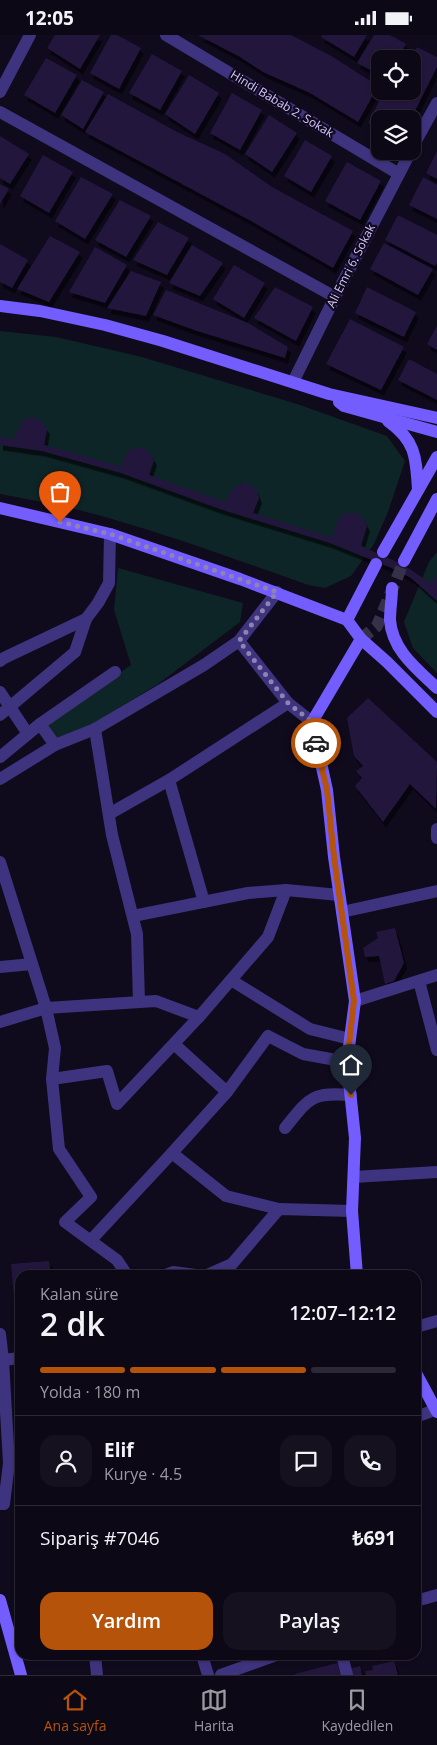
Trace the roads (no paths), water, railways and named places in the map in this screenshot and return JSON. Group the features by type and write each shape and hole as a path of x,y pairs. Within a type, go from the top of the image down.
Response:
{"main road":[{"path":"0,306 40,311 105,325 163,341 242,368 329,394 437,418"},
{"path":"329,394 344,406 437,432"},
{"path":"382,416 401,430 410,443 416,462 418,490"},
{"path":"383,552 437,457"},
{"path":"404,561 436,500"},
{"path":"0,508 110,534 277,592 346,620 361,639 437,712"},
{"path":"346,620 376,564"},
{"path":"392,588 390,620 395,641 410,663 437,688"},
{"path":"357,1270 352,1211 355,1138 347,1062 354,1001 327,790 312,722 361,639"},
{"path":"421,1382 437,1410"},
{"path":"0,1600 15,1654"},
{"path":"17,1660 21,1675"}],"street":[{"path":"0,92 30,35"},
{"name":"Hindi Babab 2. Sokak","path":"166,35 399,174"},
{"name":"Ali Emri 6. Sokak","path":"421,133 437,103"},
{"path":"0,112 335,297"},
{"name":"Ali Emri 6. Sokak","path":"293,382 407,160"},
{"path":"0,715 75,652 86,619 109,583 110,534"},
{"path":"0,779 55,745 95,729 204,665 239,641 277,592"},
{"path":"1,657 86,619"},
{"path":"239,641 288,703 312,722"},
{"path":"0,757 40,724 115,672"},
{"path":"0,692 28,734"},
{"path":"109,814 169,779 288,703"},
{"path":"40,724 55,745"},
{"path":"95,729 112,835 137,934 139,1002"},
{"path":"169,779 204,901"},
{"path":"437,829 437,838"},
{"path":"0,865 46,1008 55,1048 52,1079 59,1149 91,1197 65,1222 118,1260 124,1270"},
{"path":"52,1079 107,1071 117,1104 199,1017 268,937 286,891"},
{"path":"133,916 248,893 286,891 340,895"},
{"path":"342,912 437,891"},
{"path":"0,967 32,964"},
{"path":"354,1001 437,975"},
{"path":"232,980 310,1029 350,1039"},
{"path":"419,981 437,1050"},
{"path":"0,1022 46,1008 156,1001 199,1017"},
{"path":"91,1240 228,1092 268,1036 303,1054 347,1062"},
{"path":"174,1043 228,1092"},
{"path":"285,1128 299,1109 318,1095 329,1093 351,1095"},
{"path":"172,1153 226,1196 278,1209 352,1211"},
{"path":"354,1177 437,1172"},
{"path":"219,1270 232,1264 278,1209"},
{"path":"421,1326 437,1321"},
{"path":"0,1334 9,1463 4,1503 0,1504"},
{"path":"3,1360 15,1358"},
{"path":"421,1415 437,1410"},
{"path":"421,1600 437,1595"},
{"path":"96,1660 97,1675"},
{"path":"204,1660 208,1675"},
{"path":"221,1675 262,1660"},
{"path":"343,1660 347,1675"}],"tunnel":[{"path":"361,639 377,626 404,561"}]}
